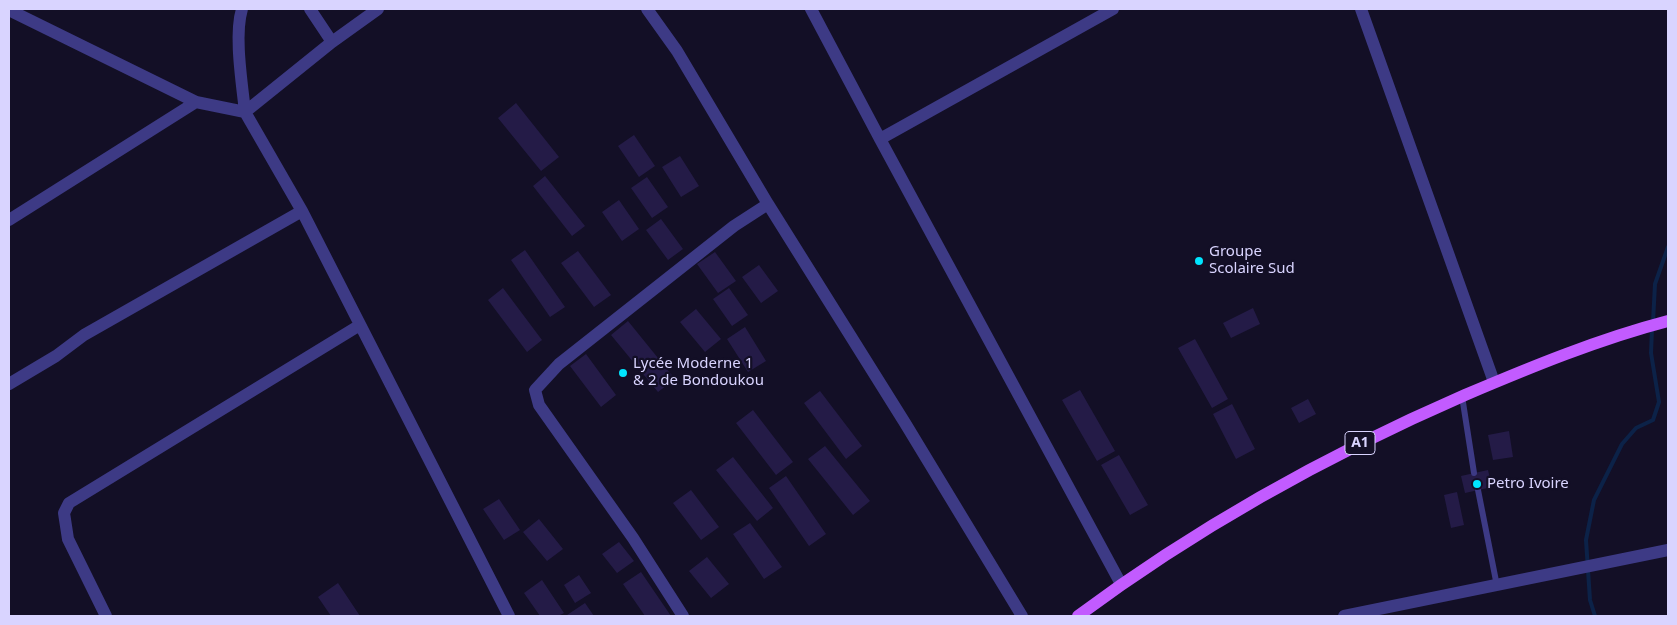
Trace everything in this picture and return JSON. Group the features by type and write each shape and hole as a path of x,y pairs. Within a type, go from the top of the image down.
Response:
{"main road":[{"name":"A1","path":"1078,616 1121,584 1208,526 1285,482 1363,441 1494,382 1599,342 1668,321"}],"street":[{"path":"242,9 240,15 239,54 245,112 302,211 509,616"},
{"path":"310,9 332,42"},
{"path":"245,112 332,42 378,9"},
{"path":"647,9 677,51 768,204 905,423 1022,616"},
{"path":"812,9 880,140 1121,584"},
{"path":"880,140 907,123 972,89 1113,9"},
{"path":"1361,9 1494,382"},
{"path":"9,10 196,102 245,112"},
{"path":"9,220 196,102"},
{"path":"683,616 633,538 539,405 535,390 559,364 734,226 768,204"},
{"path":"9,384 56,356 84,334 302,211"},
{"path":"106,616 68,539 64,513 69,503 360,325"},
{"path":"1344,616 1379,613 1668,550"}],"lane":[{"path":"1462,396 1474,473"},
{"path":"1478,490 1497,586"}],"building":[{"path":"516,103 559,157 541,171 498,118"},
{"path":"634,135 655,166 639,177 618,146"},
{"path":"680,156 699,186 681,197 662,167"},
{"path":"545,176 585,226 572,236 533,186"},
{"path":"647,177 668,207 652,218 631,188"},
{"path":"619,200 639,229 622,241 602,212"},
{"path":"661,219 683,249 668,260 646,230"},
{"path":"525,250 565,307 550,317 511,260"},
{"path":"578,251 611,295 594,307 561,263"},
{"path":"715,252 736,281 718,293 697,264"},
{"path":"759,265 778,291 761,303 742,277"},
{"path":"503,288 542,340 527,352 488,300"},
{"path":"729,288 748,315 732,326 713,299"},
{"path":"1253,308 1260,324 1231,338 1223,323"},
{"path":"696,309 721,339 705,352 680,322"},
{"path":"628,321 675,379 658,392 611,335"},
{"path":"745,327 766,361 748,372 727,339"},
{"path":"1195,339 1228,399 1212,408 1178,348"},
{"path":"586,354 616,395 601,407 570,366"},
{"path":"1080,390 1115,451 1097,461 1062,400"},
{"path":"820,391 862,446 846,459 804,403"},
{"path":"1308,399 1316,414 1299,423 1291,408"},
{"path":"1232,404 1255,449 1236,459 1213,414"},
{"path":"753,410 793,462 776,475 736,423"},
{"path":"1509,431 1513,457 1493,460 1488,435"},
{"path":"825,446 870,501 853,515 808,459"},
{"path":"1119,455 1148,505 1130,515 1101,465"},
{"path":"733,457 773,508 757,521 716,470"},
{"path":"1488,470 1492,487 1465,493 1461,476"},
{"path":"786,476 826,534 809,546 769,488"},
{"path":"691,490 719,527 701,540 673,503"},
{"path":"1457,492 1464,525 1451,528 1444,495"},
{"path":"499,499 520,530 504,540 483,509"},
{"path":"539,519 563,549 547,561 523,532"},
{"path":"750,523 782,567 764,579 733,534"},
{"path":"619,542 634,561 617,573 602,554"},
{"path":"707,557 729,584 711,598 689,571"},
{"path":"641,572 671,616 645,616 623,584"},
{"path":"579,575 591,593 575,603 564,585"},
{"path":"542,580 564,613 558,616 540,616 524,593"},
{"path":"338,583 360,616 331,616 318,597"},
{"path":"585,603 594,616 567,615"}],"waterway":[{"path":"1653,322 1655,284 1668,247"},
{"path":"1595,616 1590,600 1586,540 1594,500 1622,444 1636,428 1653,420 1659,402 1651,353 1652,329"}],"place":[{"name":"Groupe Scolaire Sud","path":"1199,261"},
{"name":"Lycée Moderne 1 & 2 de Bondoukou","path":"623,373"},
{"name":"Petro Ivoire","path":"1477,484"}]}
